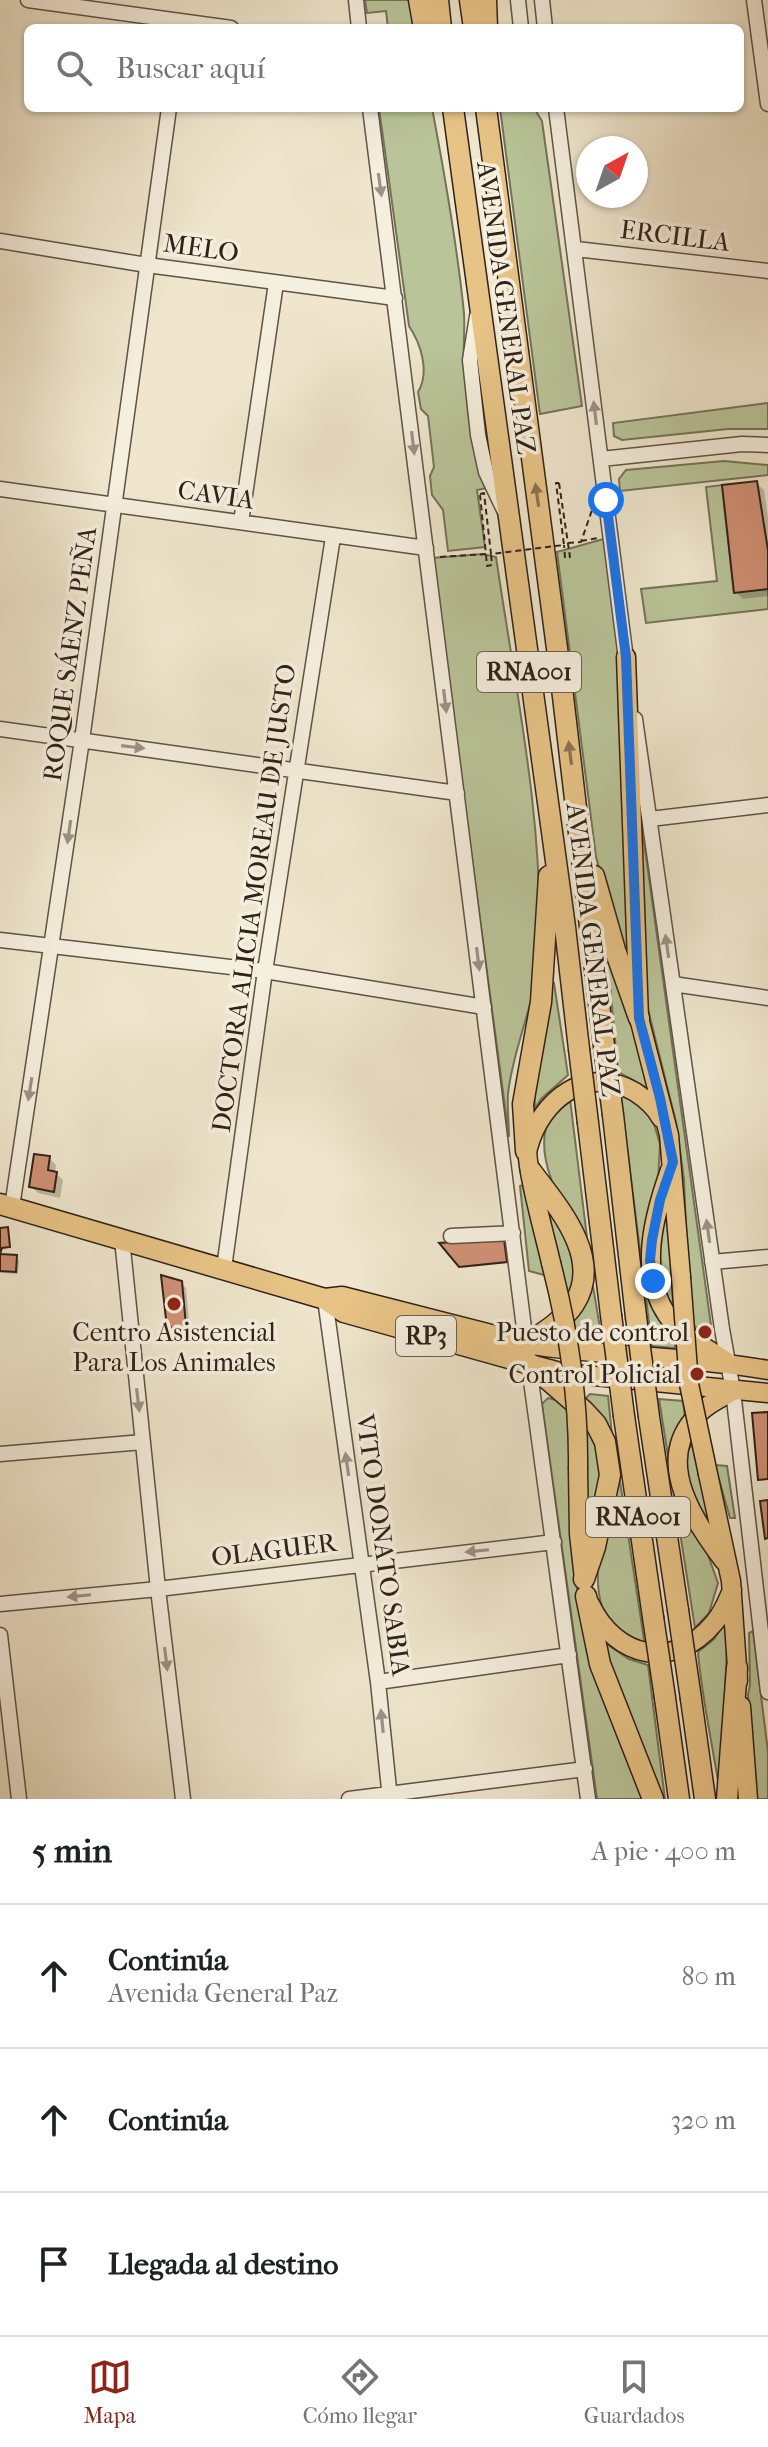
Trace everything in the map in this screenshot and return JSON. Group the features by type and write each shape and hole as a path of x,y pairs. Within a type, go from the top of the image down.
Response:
{"highway":[{"path":"419,0 423,24"},
{"path":"438,0 441,24"},
{"path":"470,0 473,24"},
{"path":"486,0 487,24"},
{"path":"443,112 464,193"},
{"name":"AVENIDA GENERAL PAZ","path":"454,112 552,824 624,1416 679,1799"},
{"name":"AVENIDA GENERAL PAZ","path":"488,112 580,830 636,1317 705,1799"},
{"path":"552,824 541,1002 523,1104 528,1161 577,1242 584,1274 579,1294 567,1313 528,1354 596,1424 605,1442 609,1457 609,1488 585,1587 600,1664 653,1799"},
{"path":"580,830 615,950 639,1018"},
{"name":"RP3","path":"3,1206 325,1299 342,1297 528,1354"},
{"path":"727,1799 737,1668"}],"main road":[{"path":"626,657 639,1018 673,1162 689,1384 732,1590 748,1799"},
{"path":"669,1135 650,1103 618,1083 587,1081 559,1098 536,1127 528,1161 575,1371 579,1418 579,1534 585,1587 597,1619 613,1636 629,1647 660,1655 687,1645 706,1631 722,1614 732,1590"},
{"path":"673,1162 660,1200 652,1240 650,1260 653,1281 668,1315 689,1335 729,1363"},
{"path":"528,1354 555,1349 729,1363 768,1370"},
{"path":"528,1354 564,1373 768,1393"},
{"path":"728,1566 699,1526 686,1499 678,1461 681,1441 694,1418 733,1391"}],"street":[{"path":"28,0 180,24"},
{"path":"356,0 359,24"},
{"path":"518,0 521,24"},
{"path":"542,0 545,24"},
{"path":"754,0 768,104"},
{"name":"ROQUE SÁENZ PEÑA","path":"3,1206 52,948 168,112"},
{"path":"371,112 528,1354 588,1799"},
{"path":"557,114 626,657 733,1391 768,1692"},
{"name":"MELO","path":"0,241 147,265 395,298"},
{"name":"ERCILLA","path":"576,249 768,271"},
{"path":"241,522 276,283"},
{"path":"601,459 742,444 768,445"},
{"name":"CAVIA","path":"0,489 241,522 427,553"},
{"name":"DOCTORA ALICIA MOREAU DE JUSTO","path":"224,1268 265,971 333,537"},
{"path":"0,729 296,768 457,793"},
{"path":"650,819 768,805"},
{"path":"0,940 265,971 484,1007"},
{"path":"673,984 768,998"},
{"path":"451,1236 513,1233"},
{"path":"122,1239 183,1799"},
{"path":"712,1262 768,1257"},
{"name":"VITO DONATO SABIA","path":"325,1299 378,1682 389,1796"},
{"path":"0,1454 143,1442"},
{"name":"OLAGUER","path":"0,1604 158,1589 554,1542"},
{"path":"0,1635 19,1799"},
{"path":"378,1682 569,1655"},
{"path":"349,1799 585,1769"}],"path":[{"path":"559,483 556,483 565,546"},
{"path":"480,494 484,493 490,555"},
{"path":"427,553 490,555 581,542 595,502"}],"green space":[{"path":"365,0 412,0 416,24 388,24 386,11 367,13"},
{"path":"380,112 433,112 461,287 470,426 487,488 477,490 485,547 448,551 443,510 432,495 430,476 434,467 428,416 421,409 418,392 424,367 409,326"},
{"path":"501,112 536,112 542,121 582,406 540,414"},
{"path":"768,403 768,429 728,429 622,440 614,436 613,423"},
{"path":"724,461 768,465 768,475 620,491 619,479 626,470"},
{"path":"722,485 734,592 768,589 768,609 646,623 641,589 717,581 706,487"},
{"path":"607,538 621,658 632,983 596,857 557,552"},
{"path":"483,554 496,557 533,803 537,852 539,951 530,1006 511,1076 509,1137 432,558"},
{"path":"639,806 711,1325 699,1330 690,1322 684,1179 676,1122 644,993"},
{"path":"607,947 652,1087 647,1088 618,1072 610,985 603,949"},
{"path":"550,982 554,983 568,1075 535,1108 534,1087"},
{"path":"620,1091 646,1110 660,1144 658,1183 647,1224 675,1334 675,1348 652,1346"},
{"path":"570,1099 589,1254 555,1189 545,1153 549,1120"},
{"path":"523,1185 548,1276 529,1271 520,1186"},
{"path":"546,1199 577,1261 570,1300 557,1255"},
{"path":"669,1200 673,1310 657,1273 659,1236"},
{"path":"590,1268 602,1340 577,1337 573,1317"},
{"path":"590,1394 608,1396 613,1444 599,1412 585,1399"},
{"path":"548,1398 560,1401 568,1410 576,1584 584,1624 642,1799 597,1799 542,1404"},
{"path":"659,1399 683,1401 685,1418 671,1452 718,1583 709,1613 695,1628"},
{"path":"585,1422 592,1430 603,1478 588,1534"},
{"path":"692,1444 713,1530 710,1531 687,1475 687,1453"},
{"path":"617,1462 645,1646 612,1625 602,1605 598,1586 600,1543"},
{"path":"715,1465 727,1466 735,1518 730,1518"},
{"path":"722,1627 728,1628 720,1794 698,1652 714,1639"},
{"path":"753,1631 768,1752 768,1799 755,1799 754,1792 748,1695 749,1633"},
{"path":"605,1643 629,1659 648,1665 665,1799 662,1799 609,1669"}],"building":[{"path":"757,481 768,550 768,589 734,593 722,485"},
{"path":"34,1154 50,1156 48,1170 57,1172 54,1192 29,1187"},
{"path":"8,1227 10,1247 2,1248 0,1254 0,1228"},
{"path":"504,1239 507,1262 459,1267 439,1243"},
{"path":"0,1254 17,1255 16,1272 0,1271"},
{"name":"Centro Asistencial Para Los Animales","path":"161,1275 182,1281 186,1326 167,1328"},
{"path":"768,1412 768,1479 758,1480 752,1413"},
{"path":"768,1500 768,1538 765,1539 760,1501"}],"place":[{"name":"Centro Asistencial Para Los Animales","path":"174,1304"},
{"name":"Puesto de control","path":"705,1332"},
{"name":"Control Policial","path":"697,1374"}],"route":[{"path":"606,500 626,657 639,1018 673,1162 660,1200 652,1240 650,1260 653,1281"}]}
